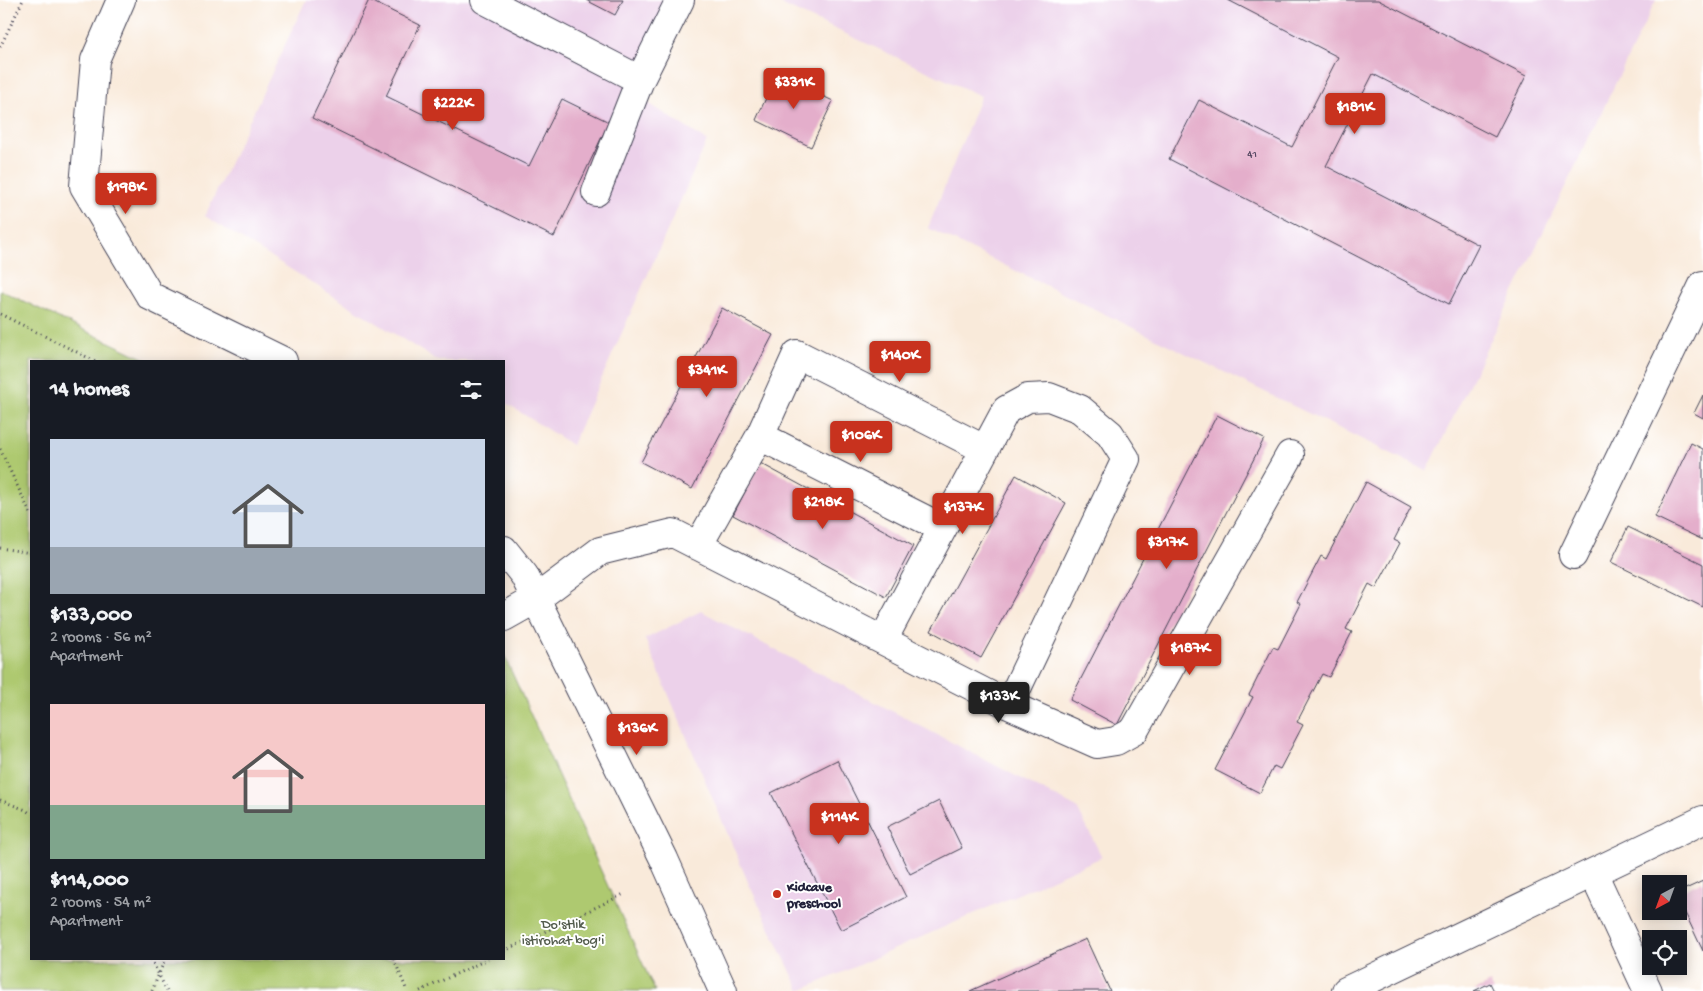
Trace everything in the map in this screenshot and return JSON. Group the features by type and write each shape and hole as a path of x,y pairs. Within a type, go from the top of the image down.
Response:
{"street":[{"path":"121,0 95,60 84,186 150,296 281,360"},
{"path":"485,0 640,80"},
{"path":"596,192 640,80 680,0"},
{"path":"1573,555 1703,285"},
{"path":"698,546 760,436 797,354 984,449"},
{"path":"883,640 1006,410 1028,398 1049,397 1080,409 1110,434 1126,459 1009,705"},
{"path":"760,436 942,528"},
{"path":"505,616 536,599 600,551 673,533 1009,705 1097,744 1116,742 1134,731 1290,455"},
{"path":"505,551 524,575 536,599 664,859 723,991"},
{"path":"1346,991 1703,820"},
{"path":"1593,873 1648,991"}],"path":[{"path":"0,47 23,0"},
{"path":"0,314 93,360"},
{"path":"0,449 30,513"},
{"path":"0,548 30,554"},
{"path":"0,800 30,813"},
{"path":"505,951 624,894"},
{"path":"152,960 167,991"},
{"path":"152,991 165,960"},
{"path":"394,960 407,991"},
{"path":"420,991 486,960"}],"shaded area":[{"path":"306,0 692,0 642,99 707,141 572,445 505,403 505,360 436,360 205,216"},
{"path":"772,0 1656,0 1427,471 928,228 981,96"},
{"path":"701,611 1077,808 1102,857 800,991 748,882 645,639"}],"green space":[{"name":"Do'stlik istirohat bog'i","path":"0,290 147,360 30,360 30,960 505,960 505,657 655,991 0,991"}],"building":[{"path":"369,0 420,25 386,96 529,166 562,99 609,122 554,237 312,118"},
{"path":"586,0 623,0 615,15"},
{"path":"1228,0 1378,0 1526,76 1495,137 1373,74 1326,166 1479,245 1449,304 1169,159 1199,100 1292,147 1338,57"},
{"path":"777,74 833,101 811,147 756,120"},
{"path":"722,308 773,335 692,489 641,462"},
{"path":"1703,395 1703,418 1694,413"},
{"path":"1217,415 1264,439 1117,725 1070,700"},
{"path":"1691,443 1703,449 1703,540 1655,517"},
{"path":"760,463 913,546 886,597 733,515"},
{"path":"1016,475 1066,503 981,658 931,631"},
{"path":"1366,482 1411,507 1394,540 1400,543 1376,588 1369,584 1346,629 1352,632 1329,677 1322,674 1297,722 1303,725 1280,769 1274,766 1260,793 1215,770 1253,697 1249,695 1273,647 1278,649 1301,604 1297,602 1321,556 1326,559"},
{"path":"1628,527 1703,564 1703,607 1611,562"},
{"path":"837,760 906,897 841,930 771,793"},
{"path":"939,801 962,848 910,874 887,827"},
{"path":"1703,881 1703,951 1688,919 1688,888"},
{"path":"1086,939 1110,991 970,991"},
{"path":"1490,983 1494,991 1474,991"}],"place":[{"name":"Kidcave preschool","path":"777,894"}]}
